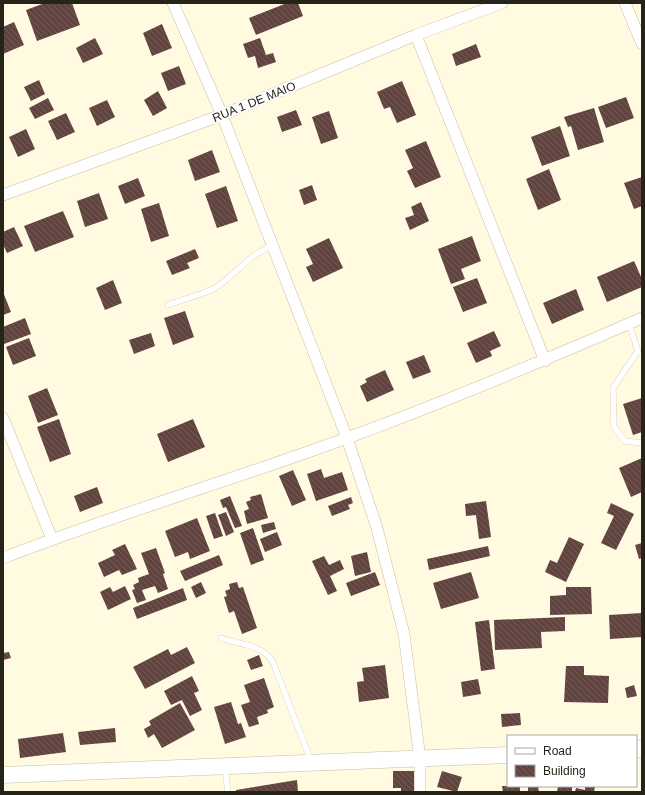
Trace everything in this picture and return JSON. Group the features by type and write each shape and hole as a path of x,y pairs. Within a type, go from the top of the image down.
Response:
{"main road":[{"path":"3,775 420,760 507,755"}],"street":[{"path":"173,3 222,116 347,438 377,528 404,634 420,760 420,792"},
{"name":"RUA 1 DE MAIO","path":"3,195 222,116 416,35 502,3"},
{"path":"625,3 642,44"},
{"path":"416,35 545,361"},
{"path":"3,558 52,539 347,438 545,361 642,318"},
{"path":"3,418 52,539"}],"lane":[{"path":"168,305 214,288 257,254 272,246"},
{"path":"629,324 640,351 613,388 614,427 625,440 642,443"},
{"path":"221,638 231,642 254,647 271,658 312,763"},
{"path":"225,767 228,792"}],"building":[{"path":"45,3 72,3 80,25 37,41 26,10"},
{"path":"287,3 298,3 303,16 256,35 249,18"},
{"path":"14,22 24,45 3,54 3,27"},
{"path":"162,24 172,48 152,56 143,33"},
{"path":"95,38 103,54 83,63 76,48"},
{"path":"260,38 266,55 273,53 276,62 258,68 255,56 248,58 243,44"},
{"path":"476,44 481,57 456,66 452,54"},
{"path":"179,66 186,84 168,91 161,73"},
{"path":"39,80 45,94 31,101 24,87"},
{"path":"402,81 416,115 397,123 390,107 384,109 377,92"},
{"path":"158,91 167,108 153,116 144,100"},
{"path":"626,97 634,118 606,128 598,107"},
{"path":"48,98 54,110 35,119 29,108"},
{"path":"107,100 115,117 97,126 89,108"},
{"path":"594,108 604,142 578,150 571,126 568,127 564,117"},
{"path":"296,110 302,125 282,132 277,117"},
{"path":"329,111 338,138 321,144 312,117"},
{"path":"66,113 75,132 57,140 48,121"},
{"path":"560,126 570,156 542,166 531,137"},
{"path":"26,129 35,149 18,157 9,137"},
{"path":"426,141 441,177 415,188 407,171 413,168 405,150"},
{"path":"212,150 220,172 195,181 188,160"},
{"path":"549,169 561,200 538,210 526,179"},
{"path":"642,177 642,206 634,209 624,183"},
{"path":"138,178 145,196 125,204 118,186"},
{"path":"312,185 317,200 304,205 299,190"},
{"path":"226,186 238,221 217,228 205,194"},
{"path":"99,193 108,219 85,227 77,201"},
{"path":"421,202 429,221 410,230 405,218 414,215 411,207"},
{"path":"159,203 169,236 151,242 141,209"},
{"path":"63,211 74,237 35,252 24,226"},
{"path":"14,227 23,246 7,253 3,244 3,232"},
{"path":"472,236 481,261 461,269 465,279 451,284 438,249"},
{"path":"329,238 343,268 313,282 306,267 313,264 306,249"},
{"path":"195,249 199,258 187,263 190,268 172,275 166,261"},
{"path":"634,261 642,279 642,287 607,302 597,277"},
{"path":"477,278 487,303 463,312 453,287"},
{"path":"113,280 122,303 105,310 96,288"},
{"path":"576,289 584,310 552,324 543,303"},
{"path":"3,292 11,312 3,315"},
{"path":"185,311 194,337 173,345 164,318"},
{"path":"25,318 31,334 4,344 3,327"},
{"path":"494,331 501,346 490,351 492,356 476,363 467,343"},
{"path":"151,333 155,346 134,354 129,340"},
{"path":"29,338 36,356 13,365 6,347"},
{"path":"424,355 431,372 413,379 406,362"},
{"path":"385,370 394,390 367,402 360,386 367,382 365,379"},
{"path":"47,388 58,415 38,423 28,396"},
{"path":"642,398 642,432 633,435 623,404"},
{"path":"59,419 71,454 50,462 37,427"},
{"path":"193,419 205,447 168,462 157,434"},
{"path":"642,458 642,492 631,497 619,468"},
{"path":"321,469 324,478 342,472 348,490 316,501 307,474"},
{"path":"293,470 306,500 292,506 279,476"},
{"path":"97,487 103,503 80,512 74,496"},
{"path":"261,494 268,518 247,524 244,511 249,509 246,502 251,500 250,497"},
{"path":"230,496 242,526 235,528 226,507 223,508 220,500"},
{"path":"351,497 353,503 348,505 350,509 332,516 328,506"},
{"path":"486,501 491,537 479,539 476,515 466,516 465,504"},
{"path":"611,503 634,514 616,550 601,543 614,516 607,513"},
{"path":"226,512 234,532 226,536 218,515"},
{"path":"215,513 223,536 214,539 206,516"},
{"path":"197,518 210,551 190,559 188,552 175,557 165,531"},
{"path":"274,522 276,529 263,533 261,525"},
{"path":"253,528 264,560 251,565 240,533"},
{"path":"277,532 282,545 265,552 260,539"},
{"path":"569,537 584,544 566,582 545,572 550,560 557,563"},
{"path":"642,543 642,558 639,559 635,545"},
{"path":"125,544 137,569 122,575 119,570 104,577 98,563 115,555 112,550"},
{"path":"488,546 490,556 429,570 427,559"},
{"path":"156,548 165,573 163,574 168,589 158,593 155,586 142,590 146,600 137,603 132,590 135,589 133,585 139,582 138,578 149,574 141,553"},
{"path":"367,552 371,572 355,576 351,556"},
{"path":"219,555 223,565 185,581 180,571"},
{"path":"324,556 329,565 340,560 344,569 330,576 337,591 328,595 312,561"},
{"path":"375,572 380,585 351,596 346,583"},
{"path":"471,572 479,598 441,609 433,583"},
{"path":"201,582 206,593 196,598 191,587"},
{"path":"237,582 239,588 243,587 257,628 242,634 234,611 229,613 224,597 227,596 225,591 230,589 229,584"},
{"path":"125,586 131,599 108,610 100,592 110,587 113,592"},
{"path":"566,587 591,587 592,614 550,615 550,596 566,595"},
{"path":"183,588 187,600 137,619 133,608"},
{"path":"642,613 642,637 610,639 609,615"},
{"path":"565,617 565,631 541,632 542,648 495,650 494,620"},
{"path":"489,620 495,669 481,671 475,622"},
{"path":"187,647 195,663 145,689 133,667 168,649 171,655"},
{"path":"9,652 11,658 3,660 3,653"},
{"path":"259,655 263,666 251,670 247,660"},
{"path":"385,665 389,698 359,702 357,682 364,681 362,668"},
{"path":"566,666 584,666 584,675 609,676 608,703 564,702"},
{"path":"192,676 199,691 194,693 202,710 190,716 182,700 171,705 164,691"},
{"path":"264,678 274,707 267,710 268,713 257,717 259,724 249,727 241,705 250,702 244,685"},
{"path":"478,679 481,694 463,697 461,682"},
{"path":"634,685 637,696 627,698 625,688"},
{"path":"231,702 238,724 241,723 246,737 225,744 214,707"},
{"path":"180,703 195,730 162,748 154,734 148,738 144,729 151,725 149,721"},
{"path":"520,713 521,725 502,727 501,714"},
{"path":"115,728 116,742 80,745 78,732"},
{"path":"63,733 66,752 20,758 18,739"},
{"path":"393,771 417,771 417,790 414,790 414,792 401,792 401,788 393,788"},
{"path":"442,771 462,777 457,792 437,787"},
{"path":"297,780 298,792 236,792 236,790"},
{"path":"502,786 520,787 520,792 503,792"},
{"path":"528,787 538,787 539,792 528,792"},
{"path":"558,787 572,787 572,792 557,792"},
{"path":"585,787 595,787 594,792 575,792 576,788 585,790"}]}
